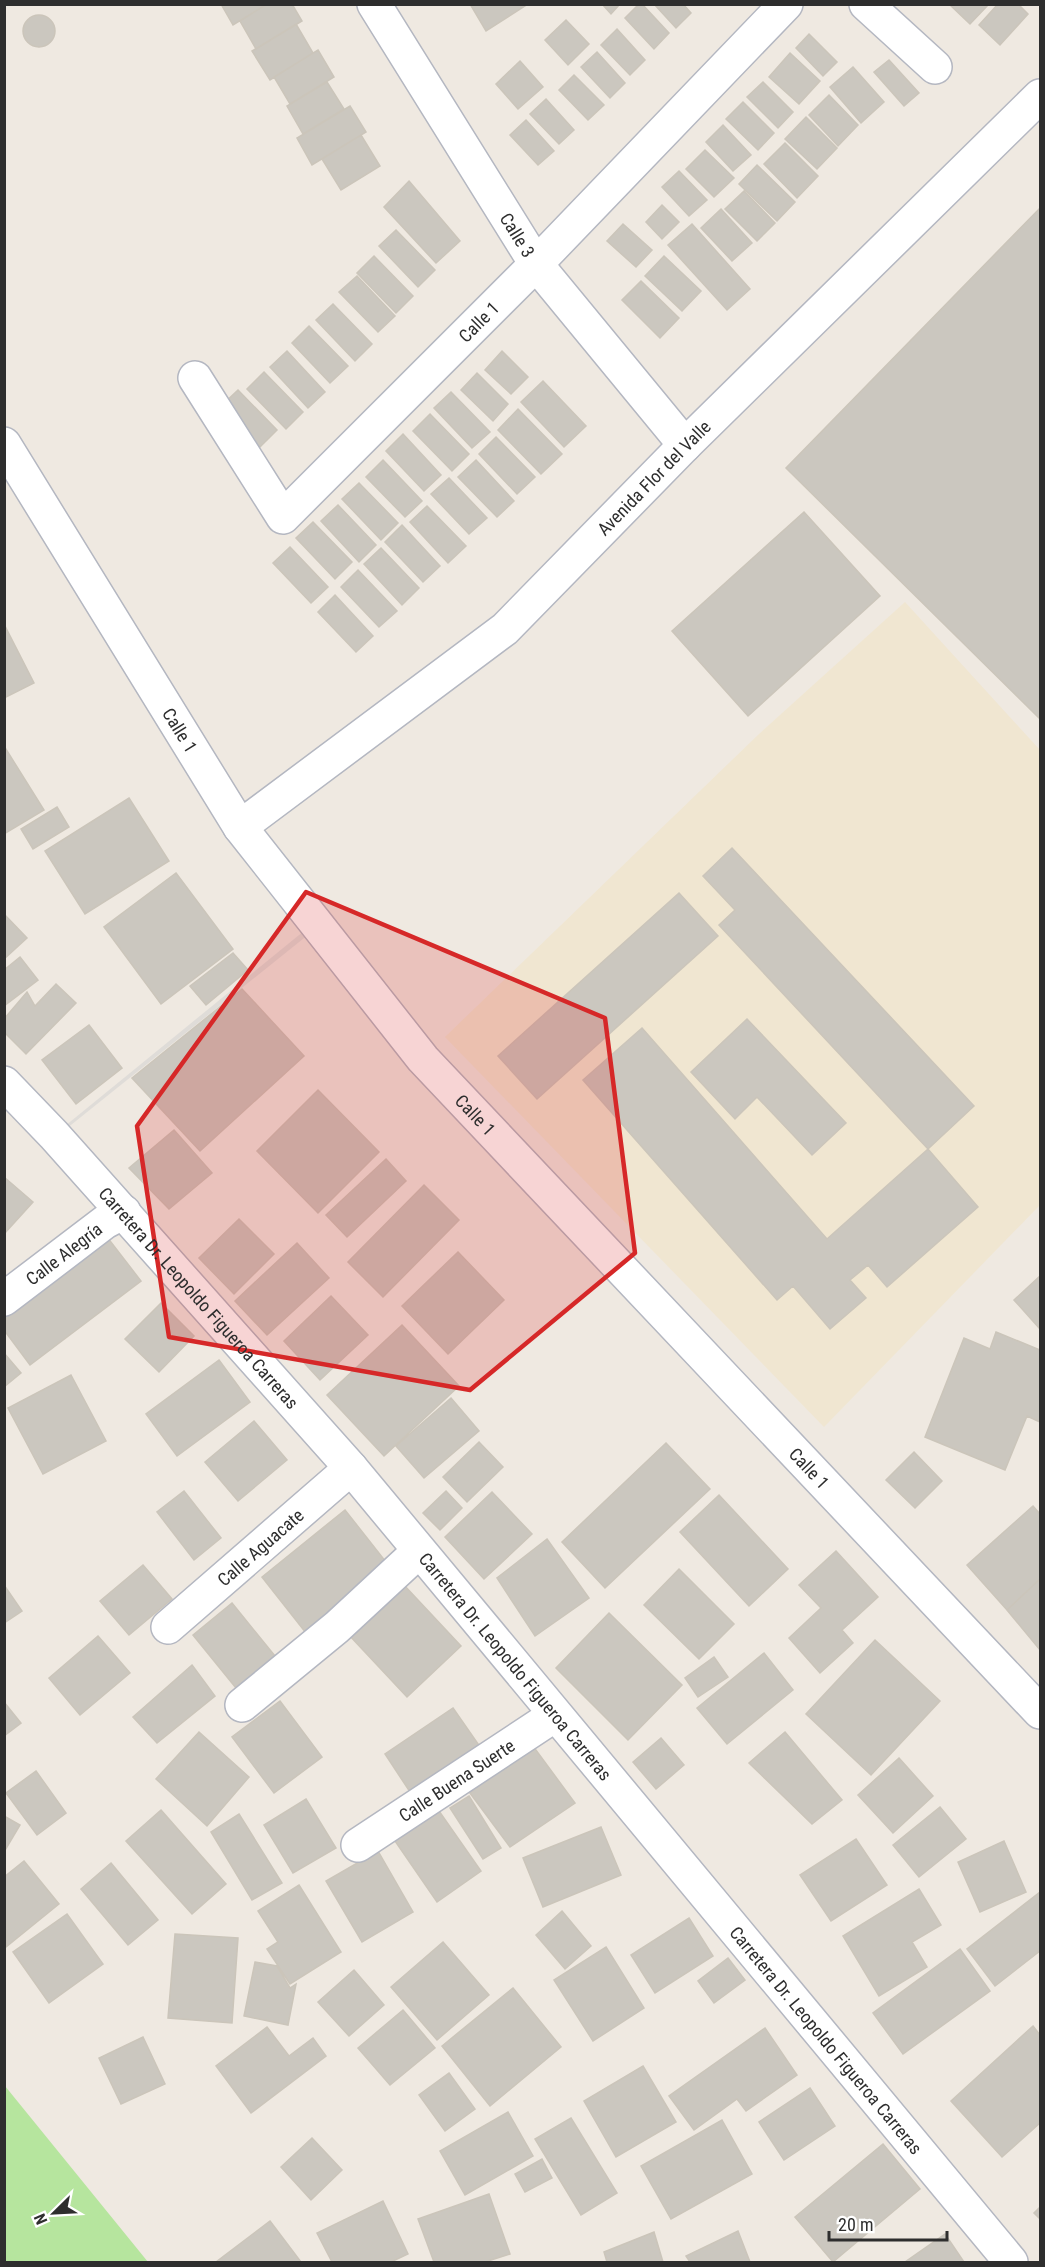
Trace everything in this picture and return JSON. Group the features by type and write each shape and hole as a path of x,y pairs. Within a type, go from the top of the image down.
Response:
{"street":[{"name":"Calle 3","path":"374,4 536,264 685,445"},
{"name":"Calle 1","path":"195,378 283,517 536,264 786,4"},
{"path":"866,4 935,67"},
{"name":"Avenida Flor del Valle","path":"240,826 505,629 685,445 1041,96"},
{"name":"Calle 1","path":"4,444 240,826 423,1059 1041,1712"},
{"name":"Carretera Dr. Leopoldo Figueroa Carreras","path":"4,1083 25,1102 351,1468 1011,2262"},
{"name":"Calle Alegría","path":"4,1299 105,1222 124,1212"},
{"name":"Calle Aguacate","path":"168,1627 351,1468"},
{"path":"242,1705 337,1627 419,1551"},
{"name":"Calle Buena Suerte","path":"358,1845 555,1715"}],"highlighted area":[{"path":"306,892 605,1018 635,1253 470,1390 169,1337 137,1126"}],"shaded area":[{"path":"905,602 1040,750 1040,1205 824,1427 445,1037 759,734"},
{"path":"315,922 319,926 56,1137 54,1135"}],"green space":[{"path":"5,2086 148,2262 5,2262"}],"building":[{"path":"221,4 267,4 233,25"},
{"path":"267,4 292,4 302,21 256,49 240,21"},
{"path":"470,4 528,4 486,31"},
{"path":"602,4 620,4 611,14"},
{"path":"639,4 642,4 669,33 654,49 625,18"},
{"path":"654,4 683,4 691,13 676,28"},
{"path":"949,4 989,4 970,24"},
{"path":"998,4 1018,4 1028,14 1000,45 979,25"},
{"path":"39,15 50,20 55,31 50,42 39,47 28,42 23,31 28,20"},
{"path":"566,20 589,44 568,65 545,40"},
{"path":"296,24 313,53 270,80 252,51"},
{"path":"617,29 645,60 630,75 601,45"},
{"path":"809,34 837,62 823,76 796,48"},
{"path":"318,50 334,77 290,104 274,77"},
{"path":"597,52 625,83 610,98 581,67"},
{"path":"790,53 820,81 799,104 769,77"},
{"path":"889,60 919,93 904,106 874,72"},
{"path":"520,61 543,87 518,109 496,84"},
{"path":"853,67 884,102 861,123 830,87"},
{"path":"574,75 604,105 588,120 559,90"},
{"path":"327,82 344,109 303,134 287,106"},
{"path":"763,82 793,112 778,128 747,97"},
{"path":"829,95 858,125 838,146 809,115"},
{"path":"546,99 574,130 559,144 530,114"},
{"path":"743,102 774,133 758,150 726,119"},
{"path":"350,106 366,132 312,165 297,138"},
{"path":"806,117 837,148 817,169 785,139"},
{"path":"526,120 554,151 538,165 510,135"},
{"path":"723,125 751,155 733,171 706,142"},
{"path":"361,135 380,166 341,190 322,159"},
{"path":"785,143 818,176 797,198 764,164"},
{"path":"705,150 734,178 714,197 686,169"},
{"path":"757,165 795,202 777,221 739,184"},
{"path":"679,171 707,200 689,216 662,187"},
{"path":"409,181 460,241 436,263 384,207"},
{"path":"744,191 775,223 757,241 725,209"},
{"path":"662,205 679,222 662,239 646,222"},
{"path":"1040,208 1040,719 786,468"},
{"path":"721,209 752,243 732,261 701,228"},
{"path":"623,224 652,250 636,267 607,241"},
{"path":"692,224 750,289 727,310 668,245"},
{"path":"396,230 435,270 418,287 379,246"},
{"path":"374,256 413,296 396,313 357,273"},
{"path":"664,256 701,291 682,311 645,276"},
{"path":"357,276 395,316 378,332 339,292"},
{"path":"641,281 679,318 660,338 622,300"},
{"path":"333,304 372,344 355,361 316,320"},
{"path":"309,326 348,366 330,383 292,343"},
{"path":"287,351 325,392 308,408 270,367"},
{"path":"502,351 528,377 511,394 485,370"},
{"path":"264,372 303,412 286,429 247,389"},
{"path":"477,373 508,404 493,421 461,390"},
{"path":"543,381 586,426 564,447 521,402"},
{"path":"238,390 277,430 260,447 221,406"},
{"path":"451,392 490,432 472,448 434,408"},
{"path":"518,409 562,454 541,474 498,430"},
{"path":"430,414 469,454 452,471 413,431"},
{"path":"403,434 441,475 424,491 386,451"},
{"path":"496,437 535,477 517,494 479,454"},
{"path":"383,460 422,501 405,517 366,477"},
{"path":"476,460 514,501 497,517 458,477"},
{"path":"449,478 487,518 469,534 431,494"},
{"path":"359,483 398,523 381,540 342,499"},
{"path":"338,505 376,545 359,562 321,521"},
{"path":"427,506 466,546 448,563 410,522"},
{"path":"804,512 880,596 748,716 672,631"},
{"path":"313,522 352,562 335,579 296,538"},
{"path":"402,525 440,566 423,582 385,542"},
{"path":"290,547 328,587 311,603 273,563"},
{"path":"381,548 419,588 402,605 364,564"},
{"path":"358,570 397,611 379,627 341,587"},
{"path":"335,595 373,636 356,652 318,612"},
{"path":"4,624 34,683 4,698"},
{"path":"4,746 44,810 4,834"},
{"path":"129,798 169,861 85,914 45,851"},
{"path":"57,807 69,827 33,849 21,829"},
{"path":"732,848 974,1106 928,1149 719,925 735,910 703,876"},
{"path":"176,873 233,949 161,1004 104,927"},
{"path":"679,893 718,936 537,1099 498,1056"},
{"path":"4,914 27,938 4,959"},
{"path":"233,953 248,970 206,1005 190,986"},
{"path":"20,957 38,980 4,1006 4,970"},
{"path":"56,984 76,1003 26,1054 4,1032 4,1019 27,992 35,1006"},
{"path":"242,989 304,1056 200,1151 132,1078"},
{"path":"747,1019 846,1123 812,1155 757,1097 735,1119 691,1072"},
{"path":"89,1025 122,1068 76,1104 42,1060"},
{"path":"642,1028 827,1239 928,1149 978,1207 887,1287 868,1265 850,1280 866,1298 830,1329 793,1286 777,1300 583,1080"},
{"path":"318,1090 379,1152 318,1213 257,1151"},
{"path":"174,1130 212,1173 169,1209 129,1168"},
{"path":"386,1159 406,1181 347,1237 326,1215"},
{"path":"4,1177 33,1202 4,1234"},
{"path":"424,1185 459,1220 383,1297 348,1262"},
{"path":"239,1219 274,1254 234,1294 199,1258"},
{"path":"107,1237 141,1281 30,1365 4,1330 4,1314"},
{"path":"297,1243 329,1278 267,1335 235,1301"},
{"path":"458,1252 504,1300 448,1354 402,1306"},
{"path":"1040,1276 1040,1329 1014,1300"},
{"path":"331,1296 368,1335 320,1380 284,1341"},
{"path":"161,1303 194,1336 159,1372 125,1339"},
{"path":"402,1325 459,1386 384,1456 327,1395"},
{"path":"996,1332 1040,1350 1040,1422 1027,1416 1005,1470 925,1437 964,1338 990,1349"},
{"path":"4,1353 21,1373 4,1387"},
{"path":"219,1360 250,1402 177,1456 146,1414"},
{"path":"71,1375 106,1441 43,1474 8,1408"},
{"path":"451,1398 479,1431 424,1478 396,1446"},
{"path":"254,1421 287,1460 238,1501 205,1462"},
{"path":"479,1442 503,1467 467,1502 443,1477"},
{"path":"666,1443 710,1489 605,1588 562,1542"},
{"path":"914,1452 942,1481 915,1508 886,1480"},
{"path":"184,1491 221,1538 194,1560 157,1512"},
{"path":"446,1491 462,1508 440,1530 423,1513"},
{"path":"492,1492 532,1534 484,1579 445,1537"},
{"path":"719,1495 788,1569 749,1606 680,1532"},
{"path":"1033,1506 1040,1514 1040,1579 1007,1610 967,1565"},
{"path":"345,1510 390,1567 306,1633 262,1577"},
{"path":"547,1539 589,1598 535,1636 497,1578"},
{"path":"836,1551 878,1597 842,1630 853,1643 820,1673 789,1638 821,1608 799,1585"},
{"path":"143,1565 172,1599 129,1635 100,1601"},
{"path":"679,1569 734,1624 699,1659 644,1605"},
{"path":"1040,1579 1040,1650 1007,1610"},
{"path":"403,1584 461,1646 407,1697 349,1635"},
{"path":"4,1585 22,1611 4,1623"},
{"path":"232,1603 279,1661 240,1693 193,1635"},
{"path":"609,1613 682,1685 628,1740 556,1668"},
{"path":"98,1636 130,1673 80,1715 49,1678"},
{"path":"875,1640 940,1701 871,1775 806,1714"},
{"path":"764,1653 793,1690 727,1744 697,1708"},
{"path":"714,1657 728,1677 698,1697 685,1678"},
{"path":"192,1665 215,1696 157,1743 133,1717"},
{"path":"280,1701 322,1757 274,1793 232,1737"},
{"path":"4,1702 21,1723 4,1736"},
{"path":"453,1708 483,1751 414,1798 385,1754"},
{"path":"199,1732 249,1777 207,1826 156,1779"},
{"path":"785,1732 842,1800 812,1824 749,1763"},
{"path":"661,1738 684,1765 656,1789 633,1762"},
{"path":"530,1742 575,1803 510,1847 470,1793"},
{"path":"899,1758 933,1796 893,1833 858,1795"},
{"path":"36,1771 66,1813 37,1835 6,1793"},
{"path":"469,1796 501,1848 483,1859 450,1808"},
{"path":"306,1799 336,1848 293,1873 264,1825"},
{"path":"940,1807 966,1839 919,1877 893,1845"},
{"path":"161,1810 226,1884 192,1914 126,1841"},
{"path":"439,1811 481,1871 437,1902 395,1841"},
{"path":"239,1814 282,1883 252,1900 211,1832"},
{"path":"4,1816 20,1825 4,1852"},
{"path":"601,1827 621,1875 543,1907 523,1858"},
{"path":"856,1839 887,1885 831,1921 800,1875"},
{"path":"1004,1841 1026,1892 980,1912 958,1862"},
{"path":"378,1851 413,1912 362,1942 326,1881"},
{"path":"24,1861 59,1904 6,1947 4,1877"},
{"path":"111,1863 158,1920 128,1945 81,1889"},
{"path":"299,1885 341,1952 290,1984 267,1949 278,1942 258,1911"},
{"path":"919,1889 941,1925 912,1942 927,1967 879,1996 843,1936"},
{"path":"1040,1892 1040,1951 995,1986 967,1949"},
{"path":"562,1911 591,1946 565,1969 536,1935"},
{"path":"67,1914 103,1964 49,2003 13,1952"},
{"path":"689,1918 713,1956 655,1993 631,1955"},
{"path":"175,1934 238,1938 232,2023 168,2018"},
{"path":"443,1942 489,1995 437,2040 391,1987"},
{"path":"606,1947 644,2008 593,2041 554,1980"},
{"path":"960,1949 990,1991 903,2054 873,2013"},
{"path":"728,1958 745,1980 714,2003 698,1981"},
{"path":"255,1962 277,1966 290,1988 296,1984 288,2025 244,2016"},
{"path":"354,1970 384,2005 349,2036 318,2002"},
{"path":"513,1988 561,2047 490,2106 442,2046"},
{"path":"403,2010 435,2048 390,2085 358,2048"},
{"path":"1033,2026 1040,2035 1040,2123 1002,2157 951,2101"},
{"path":"267,2027 289,2056 313,2038 326,2056 251,2113 216,2066"},
{"path":"765,2028 797,2075 746,2111 737,2099 694,2130 669,2096"},
{"path":"143,2037 165,2084 121,2104 99,2058"},
{"path":"643,2066 676,2122 616,2157 584,2101"},
{"path":"449,2073 475,2109 445,2131 419,2095"},
{"path":"810,2088 835,2126 784,2160 759,2122"},
{"path":"508,2112 533,2156 465,2195 440,2151"},
{"path":"571,2118 617,2193 581,2215 535,2139"},
{"path":"722,2120 752,2174 671,2219 641,2166"},
{"path":"312,2138 342,2170 311,2200 281,2167"},
{"path":"883,2144 920,2189 833,2262 795,2217"},
{"path":"542,2159 552,2178 525,2192 515,2174"},
{"path":"489,2194 510,2254 485,2262 434,2262 418,2219"},
{"path":"383,2201 408,2254 391,2262 332,2262 317,2233"},
{"path":"1040,2207 1040,2219 1034,2213"},
{"path":"270,2221 301,2262 216,2262"},
{"path":"738,2231 750,2262 690,2262 686,2256"},
{"path":"654,2232 663,2262 607,2262 604,2252"},
{"path":"945,2234 964,2262 905,2262"}]}
